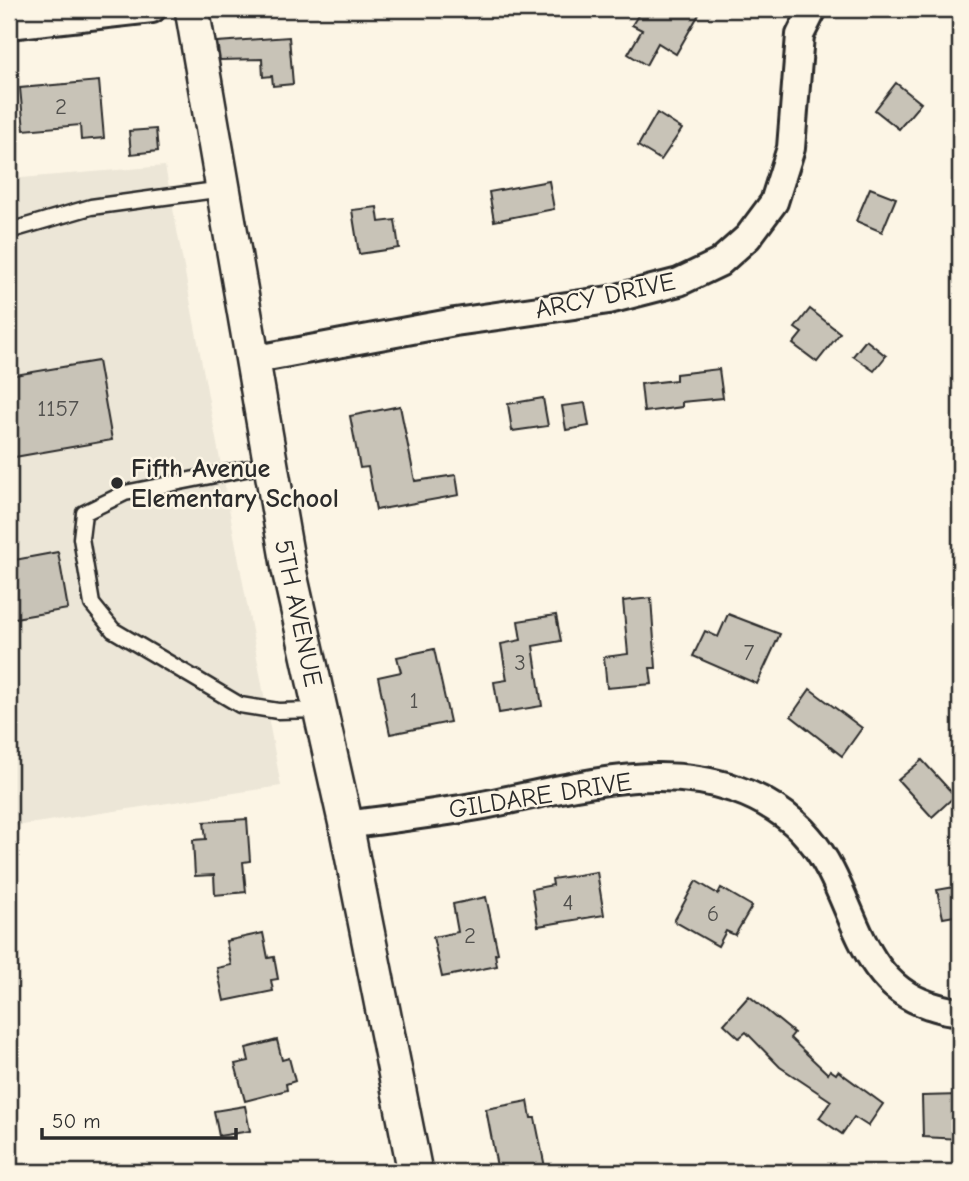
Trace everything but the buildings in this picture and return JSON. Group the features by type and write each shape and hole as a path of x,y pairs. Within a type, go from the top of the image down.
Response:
{"street":[{"path":"9,25 152,9"},
{"name":"5TH AVENUE","path":"192,9 289,570 346,825 415,1172"},
{"name":"ARCY DRIVE","path":"251,360 455,322 609,300 679,282 719,263 748,237 774,202 791,148 800,35 813,9"},
{"name":"GILDARE DRIVE","path":"346,825 474,807 619,779 677,778 734,788 778,810 810,839 839,889 875,966 907,998 951,1012 960,1012"}],"lane":[{"path":"9,231 91,207 223,189"},
{"path":"270,464 125,492 84,513 81,538 92,604 113,630 240,705 278,711 320,710"}],"shaded area":[{"name":"Fifth Avenue Elementary School","path":"165,166 281,786 9,827 9,179"}],"place":[{"name":"Fifth Avenue Elementary School","path":"117,483"}]}
